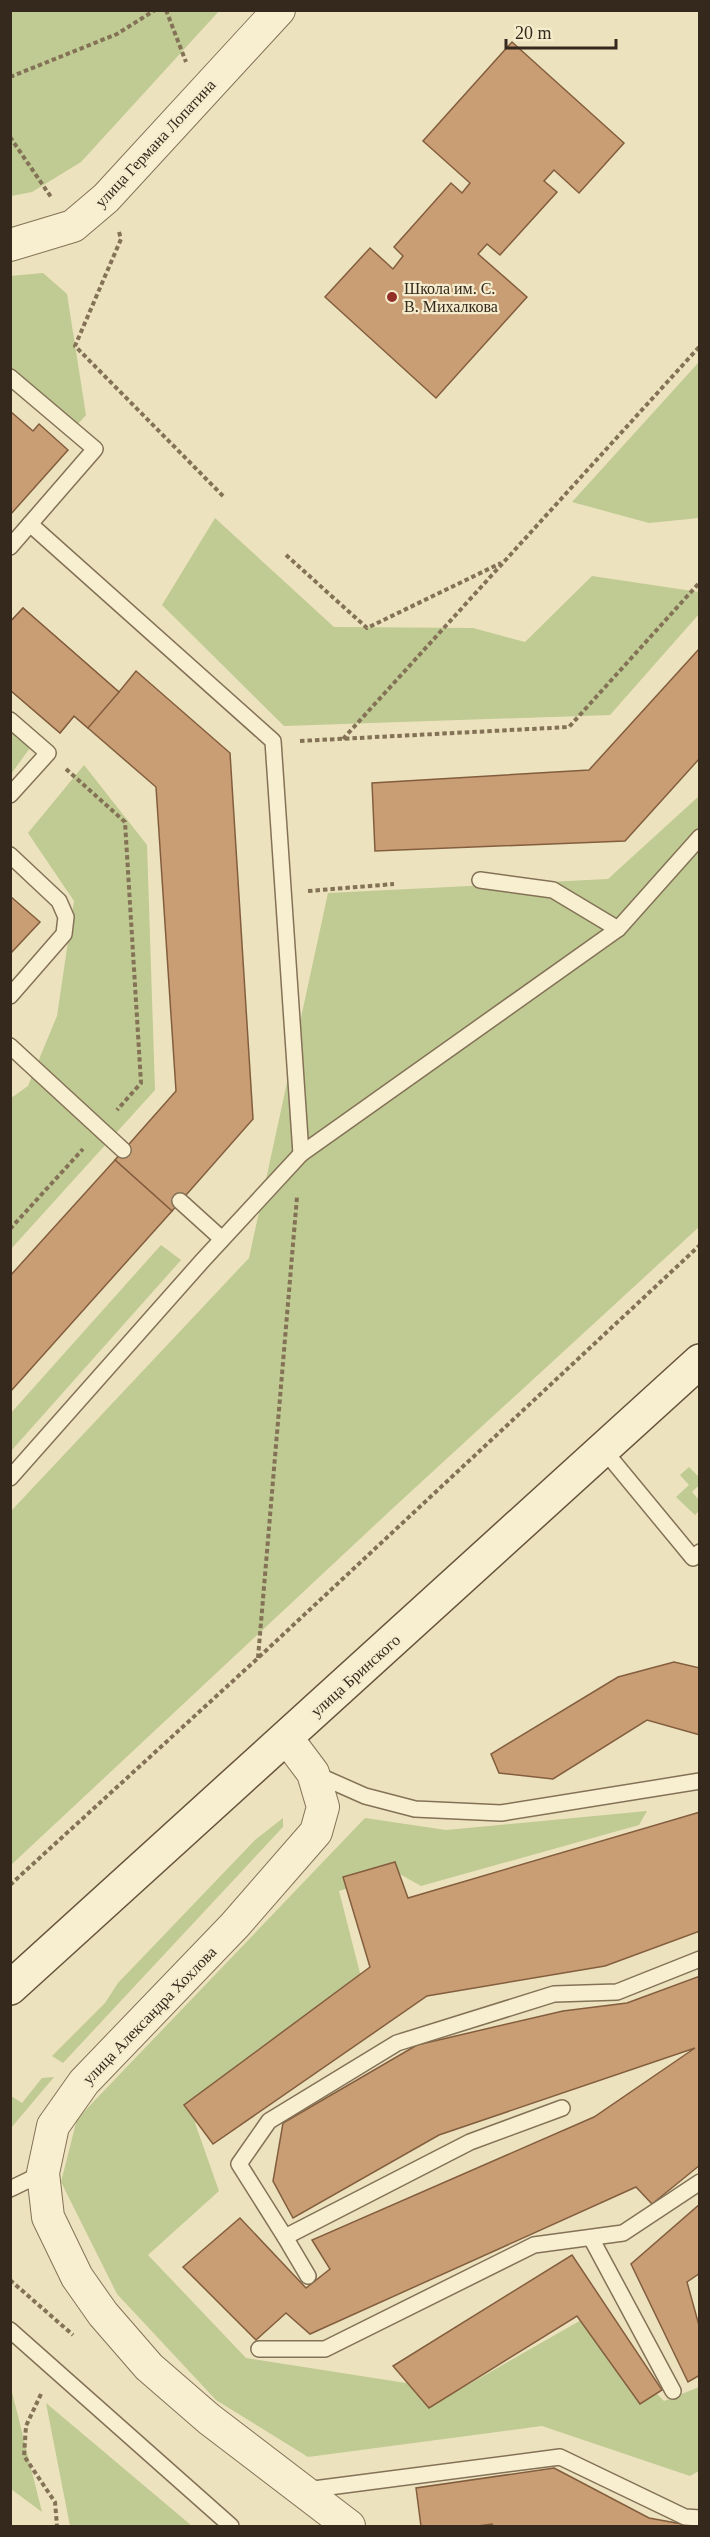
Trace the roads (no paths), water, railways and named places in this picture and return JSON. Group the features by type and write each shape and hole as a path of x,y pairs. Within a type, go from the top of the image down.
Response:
{"main road":[{"name":"улица Бринского","path":"10,1988 699,1361"}],"street":[{"name":"улица Германа Лопатина","path":"10,245 73,226 106,198 279,10"},
{"name":"улица Александра Хохлова","path":"286,1737 313,1773 323,1807 316,1832 235,1925 84,2082 53,2126 43,2173 48,2217 77,2277 103,2314 149,2367 209,2419 349,2526"}],"lane":[{"path":"10,376 95,448 10,547"},
{"path":"30,524 273,741 301,1154"},
{"path":"10,720 48,753 10,795"},
{"path":"10,1478 222,1239 301,1154 618,929 699,837"},
{"path":"10,855 59,901 66,917 64,934 10,996"},
{"path":"480,880 553,890 618,929"},
{"path":"10,1046 123,1149"},
{"path":"180,1201 222,1239"},
{"path":"603,1449 693,1558 699,1552"},
{"path":"313,1773 365,1796 415,1809 501,1813 699,1781"},
{"path":"308,2276 239,2164 269,2121 397,2043 554,1994 617,1992 699,1959"},
{"path":"285,2237 470,2142 562,2108"},
{"path":"10,2189 43,2173"},
{"path":"259,2349 325,2349 534,2245 623,2233 699,2181"},
{"path":"591,2238 673,2391"},
{"path":"10,2330 231,2526"},
{"path":"303,2491 560,2457 685,2517 699,2518"}],"place":[{"name":"Школа им. С. В. Михалкова","path":"392,297"}]}
